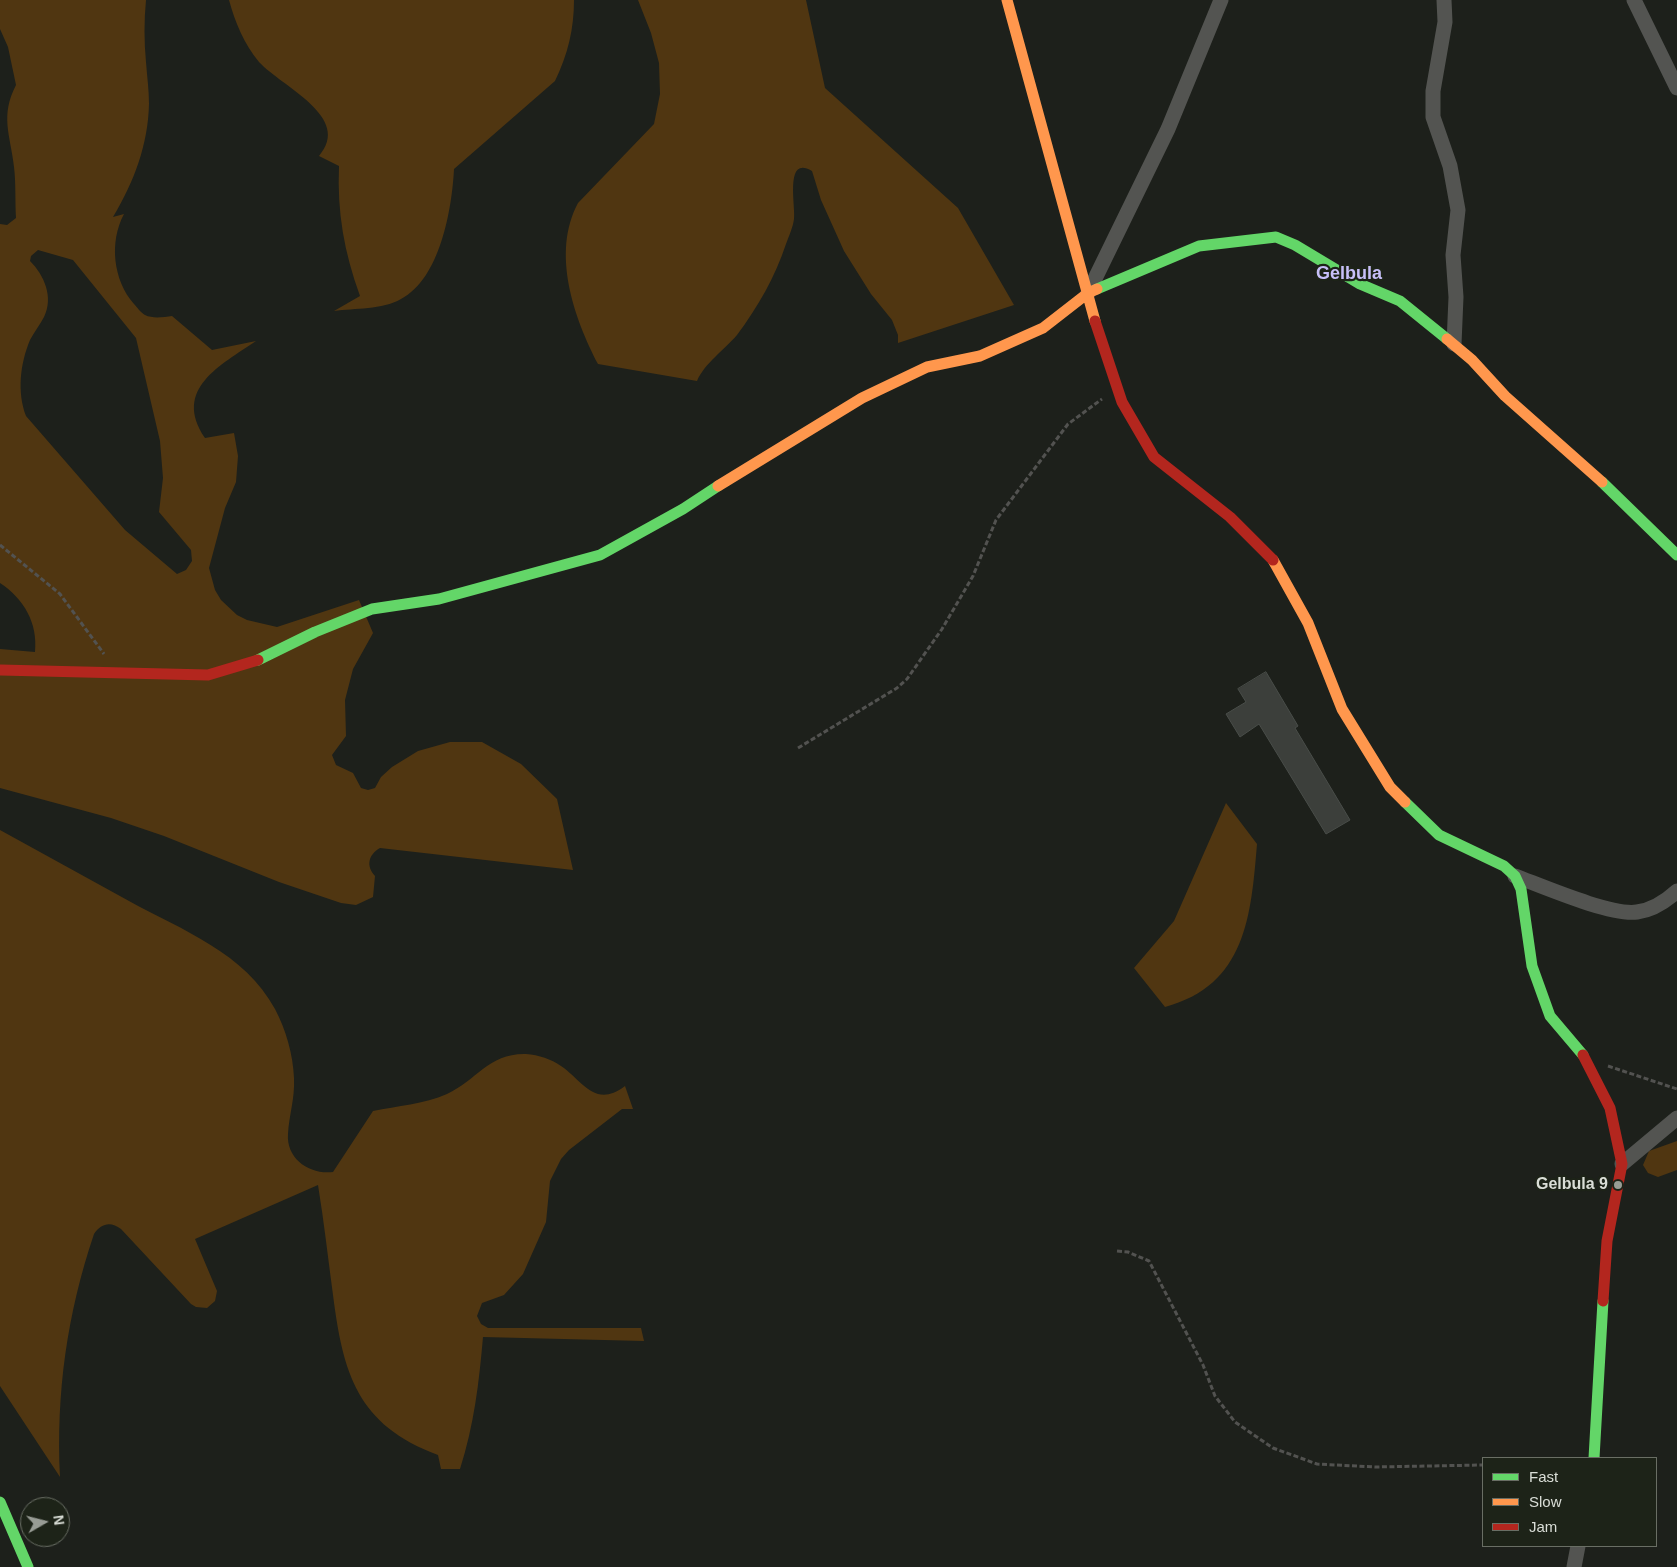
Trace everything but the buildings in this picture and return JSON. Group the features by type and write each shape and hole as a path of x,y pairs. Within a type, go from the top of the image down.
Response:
{"main road":[{"path":"1007,0 1088,293 1116,388 1122,402 1154,457 1230,517 1277,564 1308,623 1342,709 1390,787 1439,835 1504,866 1514,876 1521,889 1532,966 1550,1016 1584,1057 1610,1108 1622,1164 1607,1241 1594,1457"},
{"path":"0,670 208,675 263,658 315,632 372,609 439,599 600,555 683,509 772,452 862,398 926,367 980,356 1043,328 1088,293 1199,246 1276,237 1295,245 1360,284 1400,301 1472,360 1506,396 1581,460 1677,555"},
{"path":"0,1502 28,1567"}],"street":[{"path":"1088,293 1168,129 1221,0"},
{"path":"1444,0 1445,22 1433,91 1433,117 1450,166 1458,210 1453,255 1456,297 1454,344"},
{"path":"1634,0 1677,88"},
{"path":"1514,876 1618,912 1637,912 1654,907 1677,891"},
{"path":"1622,1164 1677,1118"},
{"path":"1574,1567 1578,1547"}],"path":[{"path":"798,748 897,688 907,679 942,629 973,576 996,520 1068,424 1116,388"},
{"path":"0,545 60,594 117,672"},
{"path":"1584,1057 1677,1090"},
{"path":"1117,1251 1133,1253 1148,1261 1203,1365 1215,1396 1235,1422 1273,1448 1317,1464 1375,1467 1482,1465"}],"shaded area":[{"path":"0,0 146,0 145,39 149,99 146,134 133,177 113,217 124,214 116,236 115,248 121,284 142,313 151,317 172,316 212,350 256,341 229,359 205,380 197,392 194,406 196,421 205,438 234,433 238,456 236,482 225,508 209,568 215,590 221,600 237,615 247,620 277,627 359,600 373,633 353,669 345,700 346,736 332,755 336,765 353,773 361,788 368,790 375,788 381,777 392,767 418,751 450,742 482,742 521,764 557,799 573,870 380,848 371,857 369,865 375,876 373,897 356,905 341,903 279,882 164,836 111,818 0,788 0,649 35,652 35,641 32,622 28,613 16,596 0,583 0,224 7,225 16,218 15,173 7,116 8,106 16,85 8,47 0,29","holes":["38,250 73,260 136,338 160,441 163,478 159,512 191,550 192,561 186,570 177,574 125,530 26,416 23,407 21,378 24,359 30,340 44,317 48,302 46,287 40,273 30,261 31,256"]},
{"path":"229,0 574,0 573,21 569,41 555,81 454,169 447,222 434,260 425,276 414,289 394,303 377,307 334,311 360,296 343,232 339,200 339,166 319,156 327,142 327,128 321,116 310,104 259,62 241,33"},
{"path":"638,0 806,0 825,88 958,208 1014,305 898,343 898,335 892,320 871,294 844,251 821,200 812,171 803,168 798,170 793,184 794,213 791,232 771,280 759,303 737,335 710,363 697,381 598,364 574,306 566,264 566,243 570,222 578,203 654,124 660,94 659,63 651,33"},
{"path":"1226,803 1257,844 1247,921 1239,944 1228,965 1213,982 1192,997 1165,1007 1134,968 1174,921"},
{"path":"0,830 211,945 230,958 262,989 275,1009 286,1034 292,1060 294,1093 288,1143 295,1158 308,1168 316,1171 333,1172 373,1111 420,1102 447,1094 467,1082 484,1068 502,1058 513,1055 526,1054 553,1061 597,1094 605,1095 625,1086 633,1109 622,1109 569,1150 561,1159 550,1181 546,1222 523,1274 504,1295 482,1303 477,1316 481,1324 488,1328 641,1328 644,1341 483,1337 475,1404 460,1469 441,1469 438,1455 411,1443 389,1428 372,1412 359,1393 349,1372 337,1323 318,1185 195,1239 217,1291 215,1301 207,1308 196,1307 191,1304 121,1229 114,1225 106,1224 100,1227 94,1234 70,1324 62,1384 59,1446 60,1477 0,1386"},
{"path":"1677,1141 1677,1170 1658,1177 1648,1173 1643,1165 1649,1151"}],"traffic: fast":[{"path":"1097,289 1199,246 1276,237 1295,245 1360,284 1400,301 1447,339"},
{"path":"1602,482 1677,555"},
{"path":"258,660 315,632 372,609 439,599 600,555 683,509 718,486"},
{"path":"1405,802 1439,835 1504,866 1515,876 1521,889 1532,966 1550,1016 1583,1055"},
{"path":"1594,1457 1603,1301"},
{"path":"0,1502 28,1567"}],"traffic: slow":[{"path":"1007,0 1095,321"},
{"path":"718,486 862,398 927,367 980,356 1043,328 1088,293 1097,289"},
{"path":"1447,339 1472,360 1505,396 1602,482"},
{"path":"1273,560 1308,623 1342,709 1390,787 1405,802"}],"traffic: jam":[{"path":"1095,321 1122,402 1154,457 1230,517 1273,560"},
{"path":"0,670 208,675 258,660"},
{"path":"1583,1055 1610,1108 1622,1164 1607,1241 1603,1301"}],"place":[{"name":"Gelbula 9","path":"1618,1185"}],"district":[{"name":"Gelbula","path":"1349,274"}]}
